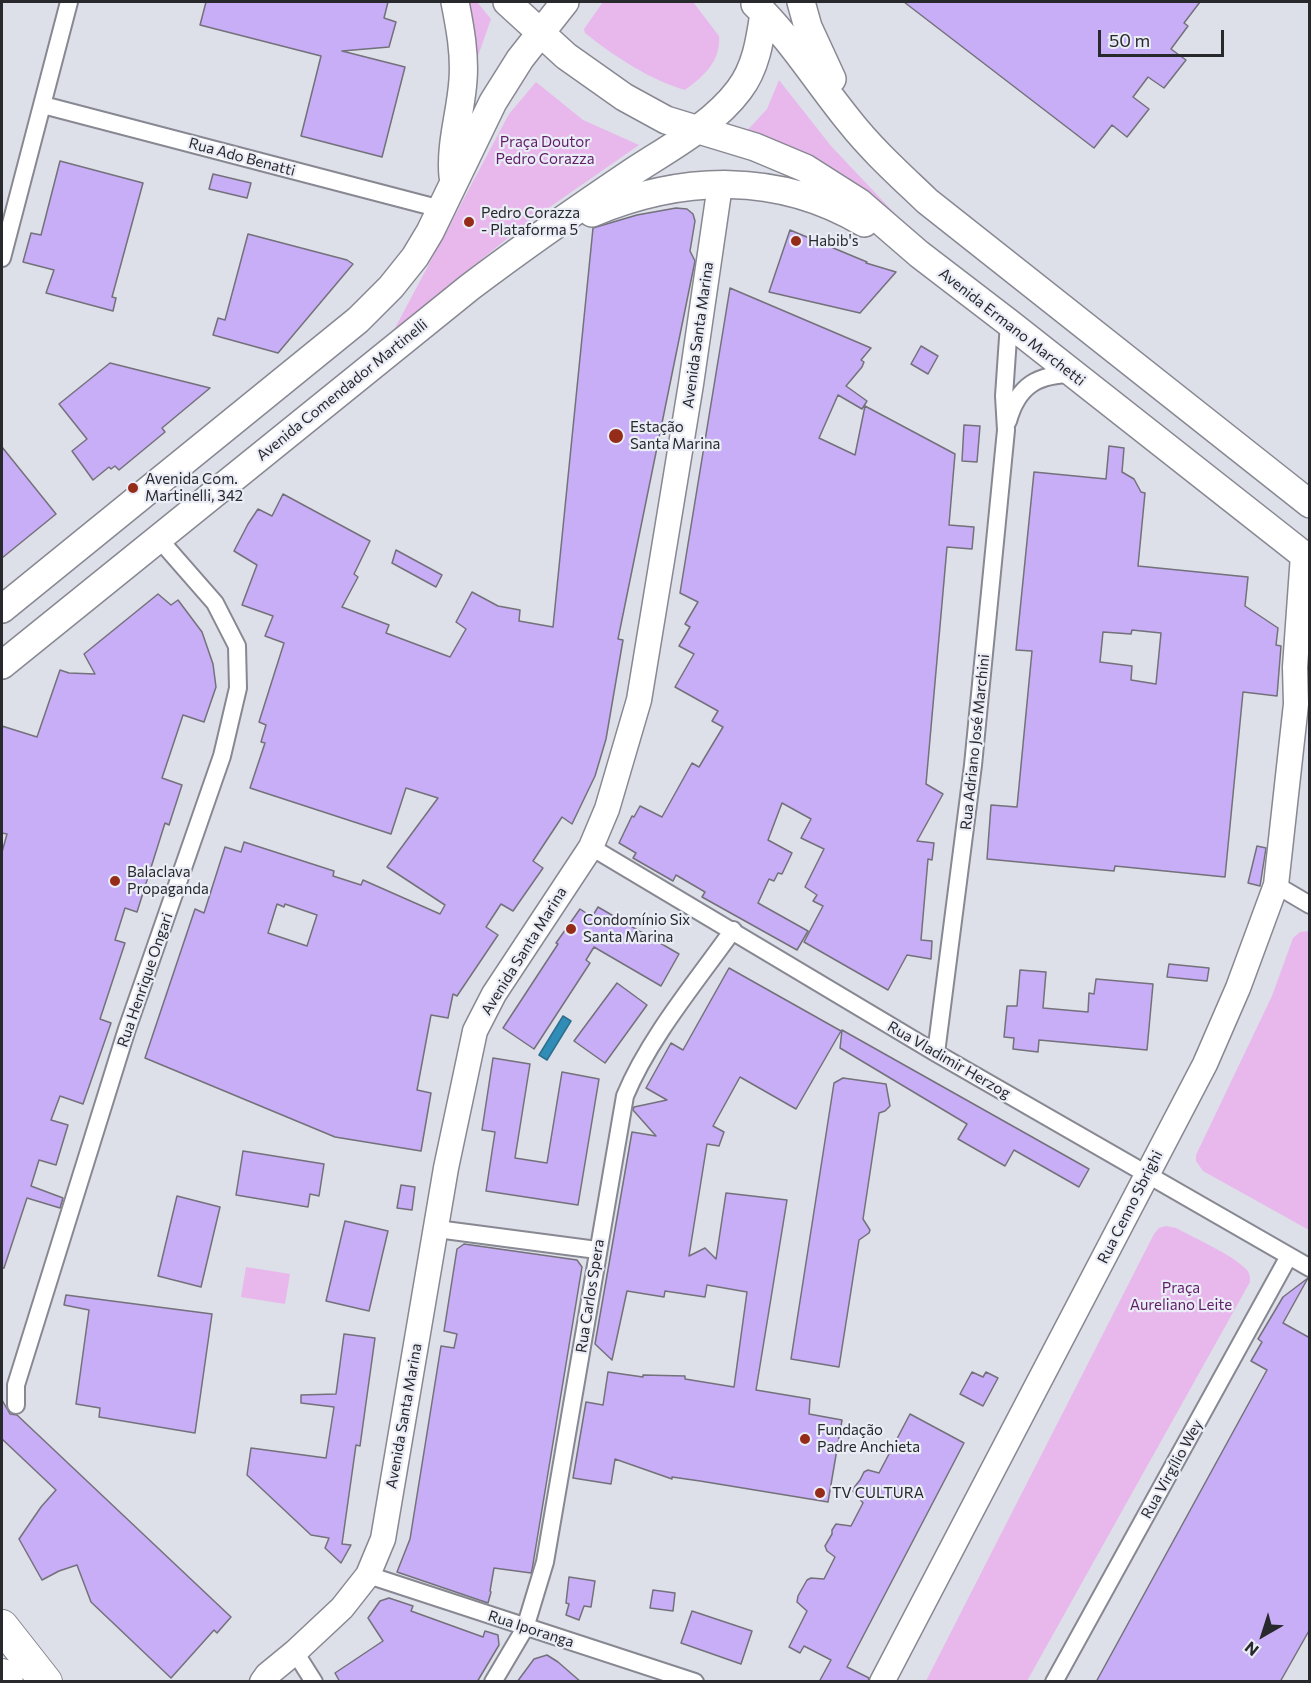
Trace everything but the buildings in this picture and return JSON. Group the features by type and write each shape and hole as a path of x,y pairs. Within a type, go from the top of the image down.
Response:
{"highway":[{"path":"2,1626 46,1682"},
{"path":"2,1675 7,1682"}],"main road":[{"path":"453,183 451,155 463,79 461,33 455,2"},
{"path":"507,2 566,56 624,97 666,120 696,130 724,107 740,89 752,66 759,46 761,5"},
{"path":"2,609 358,320 391,287 415,257 430,232 493,102 520,59 565,2"},
{"path":"801,2 808,27 849,122"},
{"path":"761,5 849,122 877,154 927,201 1310,504"},
{"name":"Avenida Comendador Martinelli","path":"2,665 470,286 539,235 696,130"},
{"name":"Avenida Ermano Marchetti","path":"696,130 755,147 805,168 860,202 919,254 1306,558"},
{"path":"539,235 623,200 683,187 766,186 809,196 852,216 919,254"}],"street":[{"path":"2,258 69,2"},
{"name":"Rua Ado Benatti","path":"43,105 441,209"},
{"name":"Avenida Santa Marina","path":"262,1682 342,1608 368,1575 383,1539 446,1168 475,1031 494,994 591,847 607,809 639,700 691,384 720,185"},
{"name":"Rua Adriano José Marchini","path":"936,1053 973,765 1006,430 1004,396 1009,323"},
{"name":"Rua Adriano José Marchini","path":"1006,430 1014,404 1026,386 1042,378 1074,374"},
{"name":"Rua Henrique Ongari","path":"16,1405 16,1385 128,1029 222,756 238,688 237,646 214,603 159,539"},
{"name":"Rua Cenno Sbrighi","path":"882,1682 1205,1064 1238,988 1276,885 1296,704 1295,667 1306,558"},
{"name":"Rua Cenno Sbrighi","path":"1296,704 1310,664"},
{"name":"Rua Vladimir Herzog","path":"591,847 936,1053 1310,1268"},
{"path":"1276,885 1310,905"},
{"name":"Rua Carlos Spera","path":"493,1682 525,1628 545,1562 625,1096 633,1075 650,1048 733,930"},
{"path":"437,1228 597,1250"},
{"name":"Rua Virgílio Wey","path":"1054,1682 1289,1256"},
{"name":"Rua Iporanga","path":"368,1575 695,1682"},
{"path":"295,1652 314,1682"}],"green space":[{"path":"461,2 477,2 491,19 471,76"},
{"path":"603,2 693,2 719,36 719,45 714,60 705,73 685,90 646,74 620,59 585,33 584,29"},
{"path":"779,80 831,146 899,218 871,197 744,134 767,109"},
{"name":"Praça Doutor Pedro Corazza","path":"536,82 583,120 639,145 524,225 394,330 509,114"},
{"path":"1310,931 1309,1230 1203,1171 1196,1161 1196,1155 1272,996 1293,938 1300,932"},
{"name":"Praça Aureliano Leite","path":"1166,1226 1176,1228 1240,1263 1247,1271 1250,1282 1027,1681 926,1681 1154,1234 1159,1228"},
{"path":"246,1267 290,1274 285,1304 241,1297"}],"water":[{"path":"563,1016 571,1021 547,1060 539,1055"}],"place":[{"name":"Pedro Corazza - Plataforma 5","path":"469,222"},
{"name":"Habib's","path":"796,241"},
{"name":"Estação Santa Marina","path":"616,436"},
{"name":"Avenida Com. Martinelli, 342","path":"133,488"},
{"name":"Balaclava Propaganda","path":"115,881"},
{"name":"Condomínio Six Santa Marina","path":"571,929"},
{"name":"Fundação Padre Anchieta","path":"805,1439"},
{"name":"TV CULTURA","path":"820,1493"}]}
